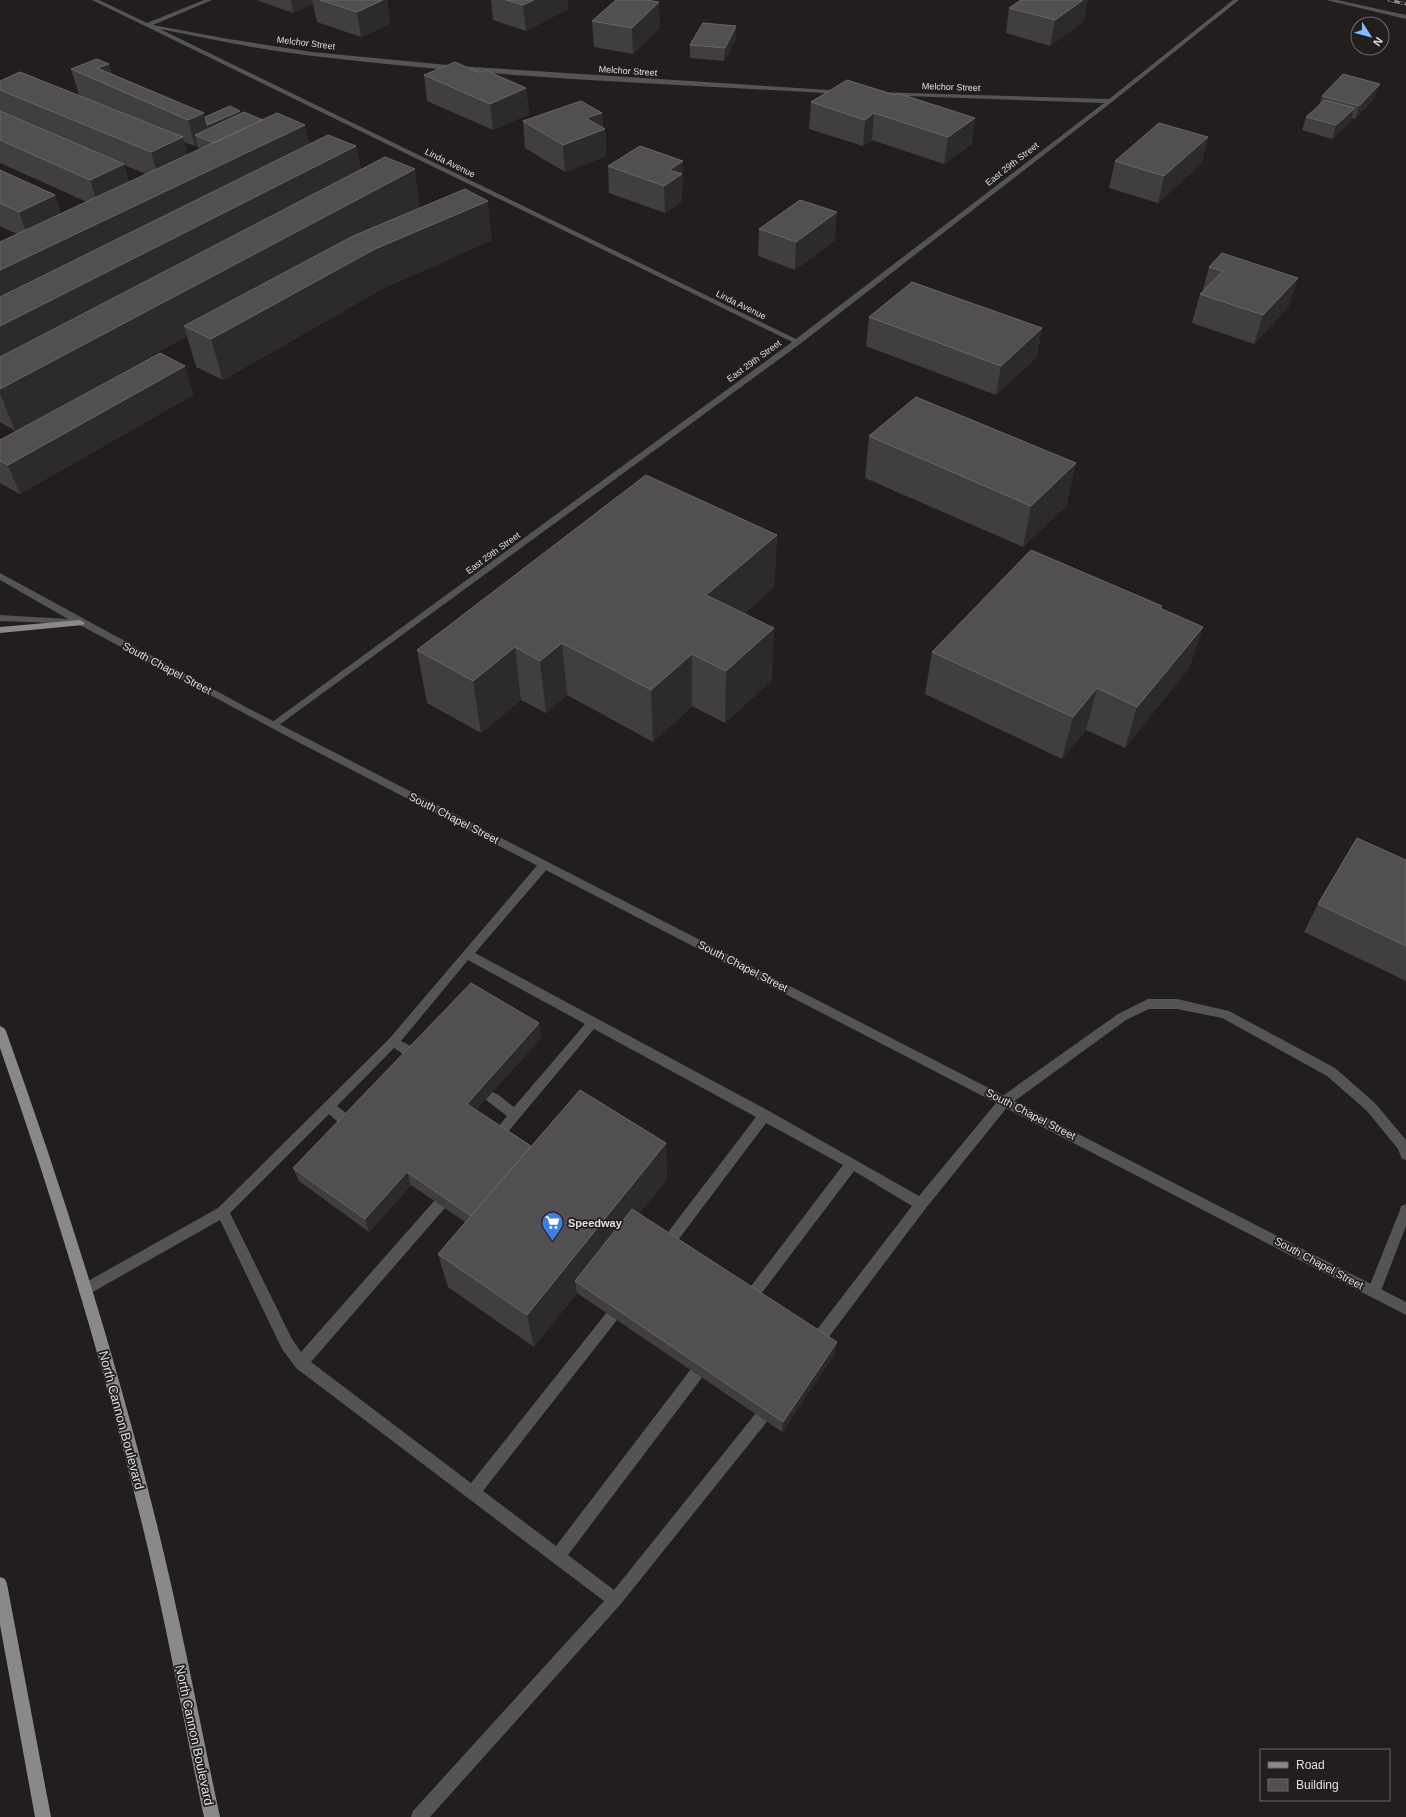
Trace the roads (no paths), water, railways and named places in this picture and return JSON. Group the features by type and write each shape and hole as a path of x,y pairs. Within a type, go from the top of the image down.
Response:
{"main road":[{"path":"0,630 80,622"},
{"name":"North Cannon Boulevard","path":"0,1031 30,1114 86,1289 146,1509 212,1817"},
{"path":"0,1584 43,1817"}],"street":[{"name":"Linda Avenue","path":"95,0 797,342"},
{"path":"148,25 209,0"},
{"name":"East 29th Street","path":"275,725 797,342 1110,101 1236,0"},
{"path":"1329,0 1406,17"},
{"name":"Melchor Street","path":"148,25 223,40 312,54 442,66 666,82 853,92"},
{"name":"Melchor Street","path":"868,93 1110,101"},
{"name":"South Chapel Street","path":"0,576 80,622 275,725 1406,1309"},
{"name":"South Chapel Street","path":"0,618 80,622"},
{"path":"86,1289 223,1212 393,1042 544,865"},
{"path":"467,954 852,1163 921,1204"},
{"path":"817,1341 921,1204 1005,1101 1122,1017 1148,1004 1177,1004 1225,1014 1331,1072 1371,1107 1404,1147 1406,1155"},
{"path":"498,1135 593,1022"},
{"path":"393,1042 418,1056"},
{"path":"490,1096 515,1115"},
{"path":"328,1107 352,1126"},
{"path":"667,1244 765,1116"},
{"path":"750,1298 852,1163"},
{"path":"301,1363 440,1204"},
{"path":"1374,1292 1406,1210"},
{"path":"223,1212 287,1344 301,1363 615,1600"},
{"path":"473,1492 612,1316"},
{"path":"558,1556 696,1374"},
{"path":"420,1817 615,1600 760,1418"}],"railway":[{"path":"1389,0 1406,4"}],"place":[{"name":"Speedway","path":"552,1242"}]}
